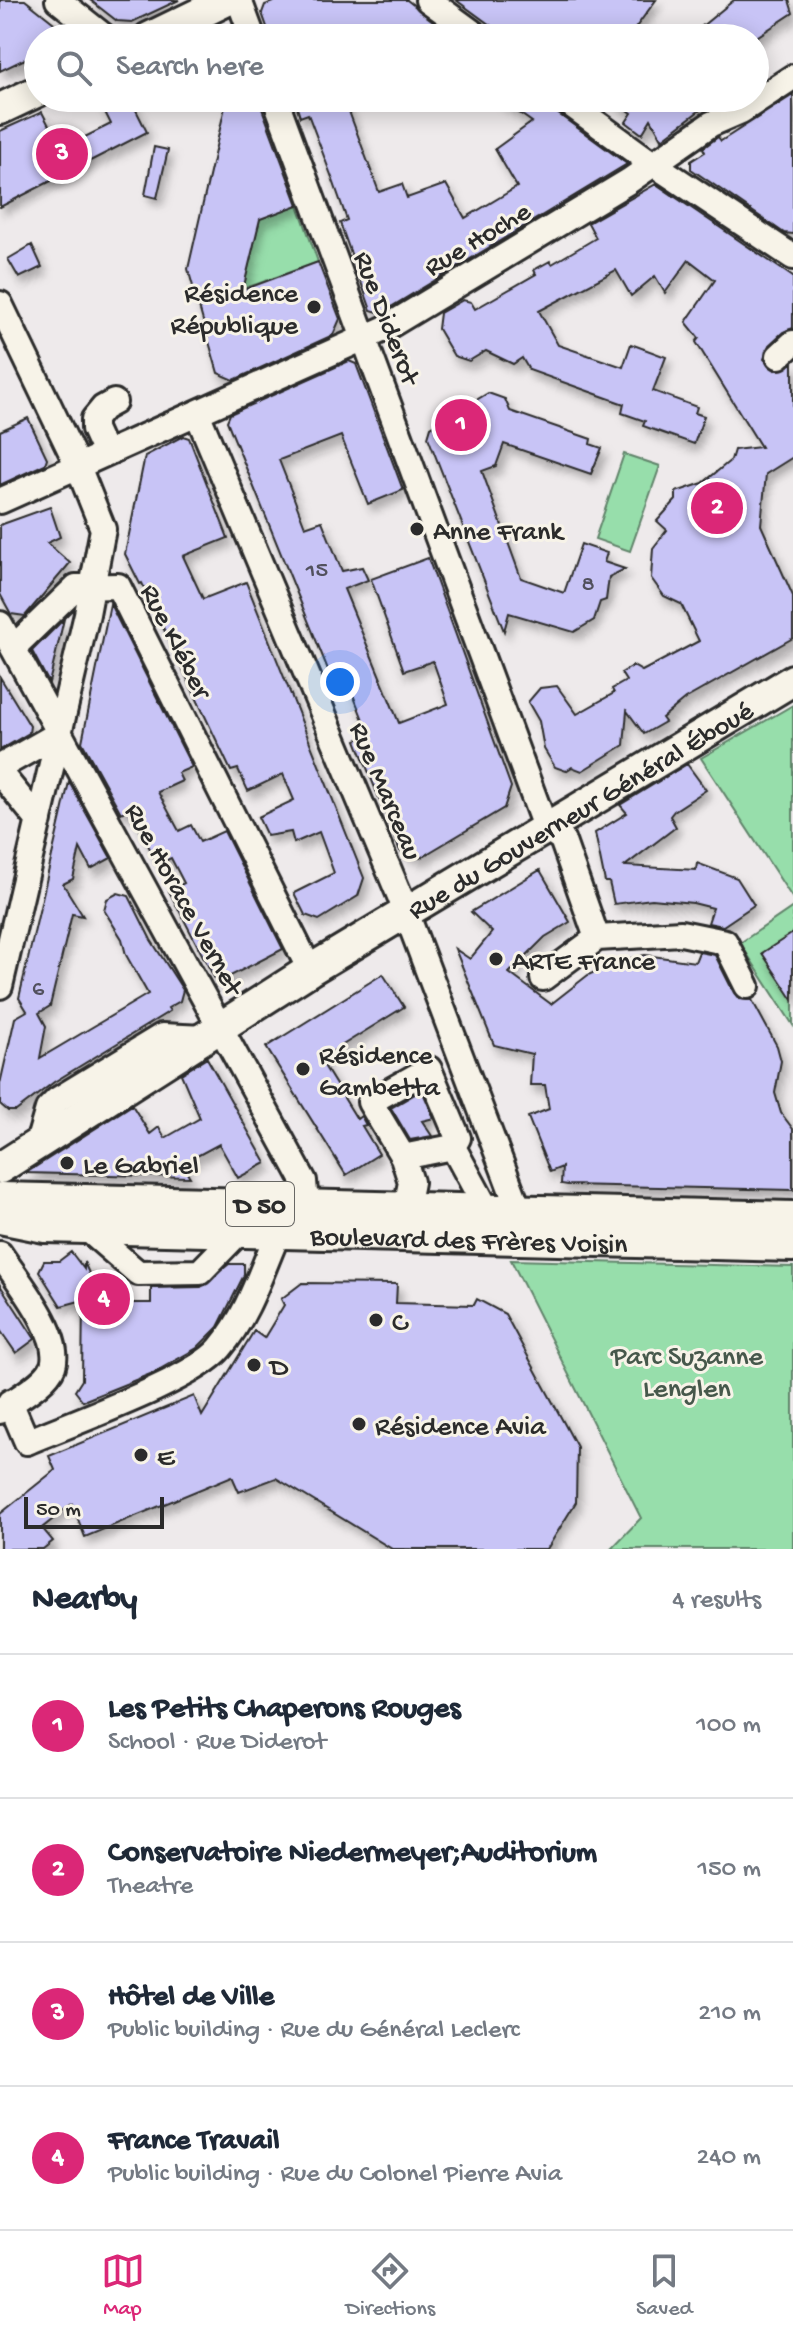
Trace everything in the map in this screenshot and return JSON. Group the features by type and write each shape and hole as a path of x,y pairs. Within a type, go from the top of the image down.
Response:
{"main road":[{"path":"178,24 227,0"},
{"path":"0,109 24,98"},
{"name":"Rue du Gouverneur Général Éboué","path":"0,1168 39,1140 310,970 793,680"},
{"name":"Boulevard des Frères Voisin","path":"0,1198 793,1217"},
{"name":"Boulevard des Frères Voisin","path":"0,1218 37,1226 86,1228 793,1246"}],"street":[{"path":"58,0 88,24"},
{"path":"239,0 248,24"},
{"path":"428,0 461,24"},
{"name":"Rue Hoche","path":"769,93 793,77"},
{"name":"Rue Diderot","path":"280,112 545,827 562,839 597,938"},
{"path":"582,112 654,164 791,253"},
{"name":"Rue Hoche","path":"0,501 104,451 366,338 654,164 711,124 739,112"},
{"name":"Rue Kléber","path":"0,304 77,464 103,529 94,584 118,586 310,970"},
{"path":"104,451 94,419 103,408 114,402"},
{"name":"Rue Marceau","path":"197,413 360,799 520,1211 528,1240"},
{"path":"0,986 94,584 76,587 13,648"},
{"name":"Rue Horace Vernet","path":"0,624 60,733 213,1032 304,1181 306,1205"},
{"path":"0,767 60,733"},
{"path":"0,773 39,821"},
{"path":"543,978 597,938 681,933 725,942 747,986"},
{"path":"403,1157 453,1147 458,1138 429,1069 370,1102 403,1157 411,1182 406,1208"},
{"path":"453,1147 487,1210"},
{"path":"86,1228 138,1273 200,1272 239,1232"},
{"path":"0,1254 55,1346 52,1367 5,1407 27,1442 197,1369 220,1349 257,1288 278,1233"}],"green space":[{"path":"298,205 318,262 243,289 260,219"},
{"path":"624,454 660,466 630,551 595,539"},
{"path":"793,705 793,899 701,758"},
{"path":"793,907 793,1025 740,943"},
{"name":"Parc Suzanne Lenglen","path":"511,1260 793,1267 793,1549 611,1549 641,1518"}],"building":[{"path":"0,0 25,0 55,24 24,24 24,59 0,71"},
{"path":"90,0 179,0 132,22 117,21"},
{"path":"278,0 407,0 437,24 266,24 262,13 265,5"},
{"path":"456,0 656,0 638,24 489,24"},
{"path":"734,0 789,0 793,13 769,29 769,24 705,24"},
{"path":"793,95 793,234 784,233 691,169 691,161 705,152 703,148 718,137 721,141"},
{"path":"42,112 61,149 111,124 105,112 137,112 147,132 0,207 0,131"},
{"path":"224,112 263,112 298,205 260,219 243,290 318,262 340,319 333,335 234,380 218,373 188,269"},
{"path":"298,112 349,112 379,192 402,184 407,198 446,184 465,218 517,187 495,149 532,122 518,112 556,112 627,164 381,313 371,310 340,223 347,220 308,114 300,117"},
{"path":"698,112 662,139 651,119 642,134 626,122 632,113"},
{"path":"154,147 168,150 157,198 145,195"},
{"path":"656,184 793,277 793,328 783,332 769,345 764,359 775,370 793,363 793,457 766,474 761,525 793,596 793,638 685,699 662,718 665,722 644,734 627,711 624,745 582,771 572,767 566,771 555,767 544,749 539,721 528,702 540,688 557,686 577,714 614,693 612,689 626,681 621,673 633,666 642,671 699,641 681,604 664,596 651,578 653,548 667,530 657,521 676,500 676,492 703,483 731,460 734,450 761,447 696,342 699,338 686,322 715,280 689,260 665,293 655,276 631,296 616,270 539,311 558,345 623,367 631,344 666,357 653,391 697,407 695,413 704,416 694,444 643,426 645,421 622,413 624,404 529,370 522,358 513,364 486,351 469,361 454,356 438,329 440,313 463,300 471,302 475,309 536,274 534,270 550,261 552,264 596,238 588,223"},
{"path":"32,245 42,267 19,278 8,259"},
{"path":"349,361 356,364 403,490 368,504 341,436 279,460 305,527 322,521 342,571 362,567 368,580 344,589 399,723 448,704 433,661 404,671 371,579 428,558 511,787 504,808 420,858 400,851 356,740 369,735 346,677 333,682 227,421 230,414"},
{"path":"488,393 505,399 510,411 591,439 590,444 602,448 591,474 504,444 496,466 482,471 521,578 564,593 581,544 607,553 604,562 625,569 609,577 606,600 600,602 594,620 574,632 509,613 504,631 428,437 431,427"},
{"path":"28,418 47,458 45,464 0,485 0,431"},
{"path":"183,436 189,438 228,538 183,556 203,599 246,582 364,878 358,896 319,920 305,915 294,893 334,873 319,832 294,843 291,832 267,836 258,817 294,800 283,774 248,791 238,769 231,771 142,583 125,554 145,456"},
{"path":"50,507 60,537 47,543 70,563 25,616 11,614 0,594 0,525"},
{"path":"110,604 192,767 178,773 182,781 158,792 179,831 191,825 200,842 224,831 283,949 217,983 169,891 184,883 171,858 158,864 129,809 121,813 82,742"},
{"path":"64,619 49,683 32,651"},
{"path":"0,677 30,726 29,733 0,750"},
{"path":"687,764 706,790 674,811 670,816 676,827 625,866 696,870 697,863 737,878 754,905 723,926 708,923 713,908 693,903 652,899 614,904 609,882 605,882 595,833 627,813 620,805"},
{"path":"69,782 111,858 91,869 80,848 73,879 63,884 83,916 72,914 50,1006 39,1013 46,1026 40,1058 148,994 126,955 122,939 104,910 107,899 118,893 129,896 151,940 183,990 180,1001 168,1008 170,1011 54,1082 16,1111 8,1111 0,1104 0,1084 15,1018 27,1011 19,998"},
{"path":"540,870 570,922 545,937 509,973 551,1004 588,975 619,961 645,955 695,962 699,952 715,955 734,993 739,999 752,1000 777,1046 781,1061 775,1093 781,1113 793,1129 793,1190 568,1185 561,1184 562,1167 550,1172 528,1117 549,1109 545,1085 530,1085 532,1054 494,1045 455,949 470,959 492,932 471,912"},
{"path":"793,933 793,1000 762,953"},
{"name":"Résidence Gambetta","path":"383,974 404,1007 320,1059 357,1119 361,1116 366,1125 362,1126 379,1154 346,1175 266,1047"},
{"path":"207,1058 266,1163 238,1178 219,1144 182,1164 190,1177 26,1173 132,1105 150,1134 159,1127 165,1138 200,1118 181,1074"},
{"path":"422,1090 434,1118 422,1121 432,1136 410,1140 391,1108"},
{"path":"71,1252 84,1269 84,1262 99,1296 111,1286 124,1303 151,1303 151,1288 201,1287 229,1264 244,1264 244,1275 218,1327 197,1348 153,1373 83,1401 75,1391 82,1380 83,1300 61,1306 39,1271 44,1261 59,1261"},
{"name":"Résidence Avia","path":"302,1283 397,1284 396,1303 474,1305 477,1299 505,1314 577,1447 576,1502 547,1549 392,1549 276,1478 239,1492 232,1476 85,1537 72,1504 42,1528 53,1541 43,1549 0,1549 0,1514 55,1470 49,1456 194,1396 202,1416 254,1331 264,1338 284,1305 281,1299"},
{"path":"0,1285 35,1339 16,1353 0,1330"}],"place":[{"name":"Hôtel de Ville","path":"62,154"},
{"name":"Résidence République","path":"314,307"},
{"name":"Les Petits Chaperons Rouges","path":"461,425"},
{"name":"Conservatoire Niedermeyer;Auditorium","path":"717,508"},
{"name":"Anne Frank","path":"417,529"},
{"name":"ARTE France","path":"496,959"},
{"name":"Résidence Gambetta","path":"303,1069"},
{"name":"Le Gabriel","path":"67,1163"},
{"name":"France Travail","path":"104,1299"},
{"name":"C","path":"376,1320"},
{"name":"D","path":"254,1365"},
{"name":"Résidence Avia","path":"359,1424"},
{"name":"E","path":"141,1455"}]}
